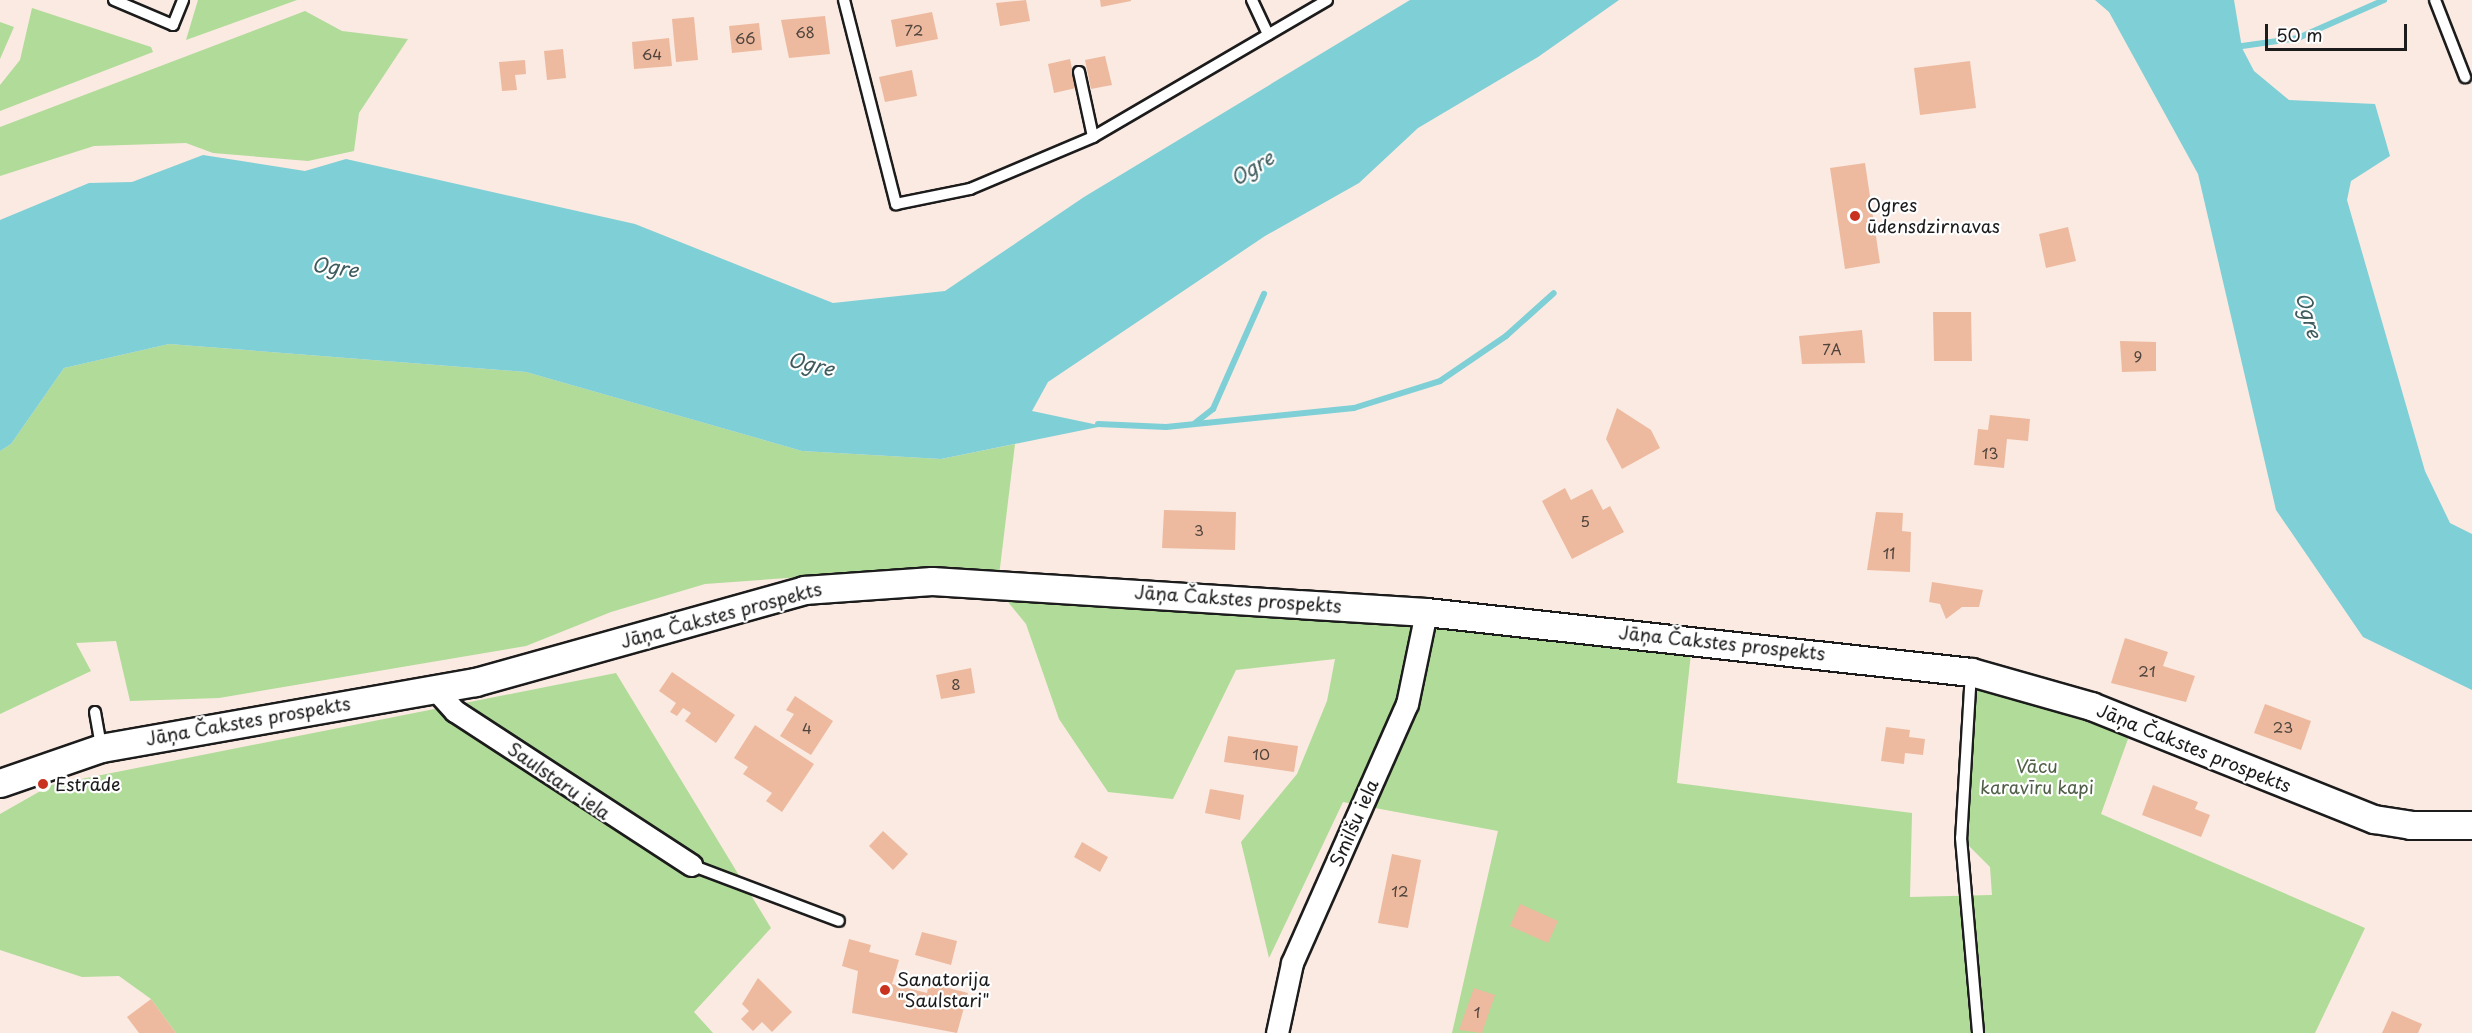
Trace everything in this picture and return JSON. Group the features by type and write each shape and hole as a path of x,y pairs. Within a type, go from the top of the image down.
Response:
{"street":[{"name":"Jāņa Čakstes prospekts","path":"0,783 101,748 435,689 751,603 873,582 999,584 1426,612 1971,672 2091,706 2374,819 2410,825 2472,825"},
{"name":"Smilšu iela","path":"1277,1033 1292,963 1407,704 1426,612"},
{"name":"Saulstaru iela","path":"435,689 455,711 691,865"}],"lane":[{"path":"114,0 173,25 183,0"},
{"path":"844,0 897,204 970,189 1094,137 1327,0"},
{"path":"1252,0 1268,35"},
{"path":"2435,0 2465,76"},
{"path":"1079,72 1094,137"},
{"path":"1971,672 1961,838 1978,1033"},
{"path":"95,712 101,748"},
{"path":"691,865 839,921"}],"green space":[{"path":"198,0 297,0 186,40"},
{"path":"32,8 151,47 153,52 0,111 0,85 20,60"},
{"path":"305,11 342,31 408,39 359,113 354,151 308,161 213,153 186,143 94,146 0,176 0,127"},
{"path":"0,22 14,27 0,59"},
{"path":"169,344 526,372 802,451 941,459 1015,444 998,584 801,577 705,584 611,612 526,646 219,698 130,701 116,641 76,643 91,671 0,714 0,451 11,444 64,368"},
{"name":"Vācu karavīru kapi","path":"1004,597 1424,627 1691,653 1677,783 1912,813 1910,897 1992,895 1990,867 1961,838 1969,683 2129,736 2101,814 2365,928 2315,1033 1452,1033 1498,831 1343,802 1269,958 1241,842 1297,774 1327,701 1335,659 1236,670 1173,799 1108,792 1059,719 1026,624"},
{"path":"616,673 771,928 694,1012 713,1033 176,1033 151,999 119,976 82,977 0,950 0,814 51,785"}],"water":[{"name":"Ogre","path":"1410,0 1619,0 1538,57 1418,128 1359,183 1265,236 1048,382 1032,411 1103,426 941,459 802,451 526,372 169,344 64,368 11,444 0,451 0,220 89,183 132,182 203,155 305,171 346,159 635,224 833,303 945,291 1084,197"},
{"name":"Ogre","path":"2095,0 2234,0 2242,48 2254,71 2289,100 2375,104 2390,156 2351,181 2347,200 2425,471 2450,523 2472,534 2472,690 2363,637 2276,510 2198,174 2109,12"}],"building":[{"path":"1026,0 1030,21 1000,26 996,3"},
{"path":"1100,0 1131,0 1131,1 1101,7"},
{"path":"932,12 938,39 896,47 891,20"},
{"path":"825,16 830,54 789,58 781,20"},
{"path":"694,17 698,60 676,62 672,19"},
{"path":"759,23 762,50 732,53 729,26"},
{"path":"669,38 672,66 634,69 632,42"},
{"path":"563,49 566,78 547,80 544,51"},
{"path":"1105,56 1112,85 1091,89 1085,60"},
{"path":"1070,59 1076,88 1054,93 1048,64"},
{"path":"525,60 526,74 515,75 517,90 502,91 499,62"},
{"path":"1970,61 1976,108 1920,115 1914,68"},
{"path":"912,70 917,96 885,102 879,77"},
{"name":"Ogres ūdensdzirnavas","path":"1865,163 1880,263 1845,269 1830,168"},
{"path":"2068,227 2076,261 2046,268 2039,234"},
{"path":"1933,312 1971,312 1972,361 1934,361"},
{"path":"1862,330 1865,363 1802,364 1799,336"},
{"path":"2120,341 2156,342 2156,371 2122,372"},
{"path":"1617,408 1651,430 1660,448 1622,469 1606,439"},
{"path":"1990,415 2030,419 2028,441 2007,439 2004,468 1974,465 1978,429 1988,430"},
{"path":"1565,488 1571,500 1592,489 1603,510 1610,506 1624,532 1572,559 1542,501"},
{"path":"1164,510 1236,512 1235,550 1162,548"},
{"path":"1876,512 1903,513 1902,531 1911,532 1910,572 1867,570"},
{"path":"1932,582 1983,590 1979,607 1962,607 1946,619 1940,604 1929,602"},
{"path":"2125,638 2168,652 2163,666 2195,676 2186,702 2111,683"},
{"path":"971,668 975,693 941,699 936,675"},
{"path":"672,672 735,715 716,743 685,721 691,713 683,708 677,716 670,712 676,703 659,691"},
{"path":"795,696 833,721 811,755 780,736 794,714 786,710"},
{"path":"2265,704 2311,721 2301,750 2254,733"},
{"path":"755,725 814,764 782,812 766,801 772,793 743,774 748,767 734,758"},
{"path":"1886,727 1910,730 1909,737 1925,739 1923,755 1905,753 1904,764 1881,761"},
{"path":"1228,736 1298,746 1294,772 1224,762"},
{"path":"2153,785 2198,802 2195,809 2210,815 2201,837 2142,815"},
{"path":"1210,789 1244,795 1240,820 1205,813"},
{"path":"883,831 908,854 893,870 869,846"},
{"path":"1082,842 1108,857 1100,872 1074,857"},
{"path":"1392,854 1421,860 1408,928 1378,923"},
{"path":"1520,904 1558,921 1548,943 1510,926"},
{"path":"922,932 957,941 951,965 915,955"},
{"name":"Sanatorija \"Saulstari\"","path":"849,939 871,945 869,952 899,960 892,984 927,993 929,983 968,993 957,1033 852,1013 858,971 842,966"},
{"path":"758,978 792,1012 772,1032 762,1022 753,1031 741,1019 749,1011 742,1004"},
{"path":"1474,988 1495,995 1482,1033 1459,1030"},
{"path":"151,999 176,1033 139,1033 127,1017"},
{"path":"2392,1011 2422,1024 2418,1033 2382,1033"}],"waterway":[{"path":"2235,47 2298,38 2384,0"},
{"path":"1098,424 1166,427 1354,408 1440,381 1506,336 1554,293"},
{"path":"1195,423 1213,409 1264,294"}],"place":[{"name":"Ogres ūdensdzirnavas","path":"1855,216"},
{"name":"Estrāde","path":"43,784"},
{"name":"Sanatorija \"Saulstari\"","path":"885,990"}]}
